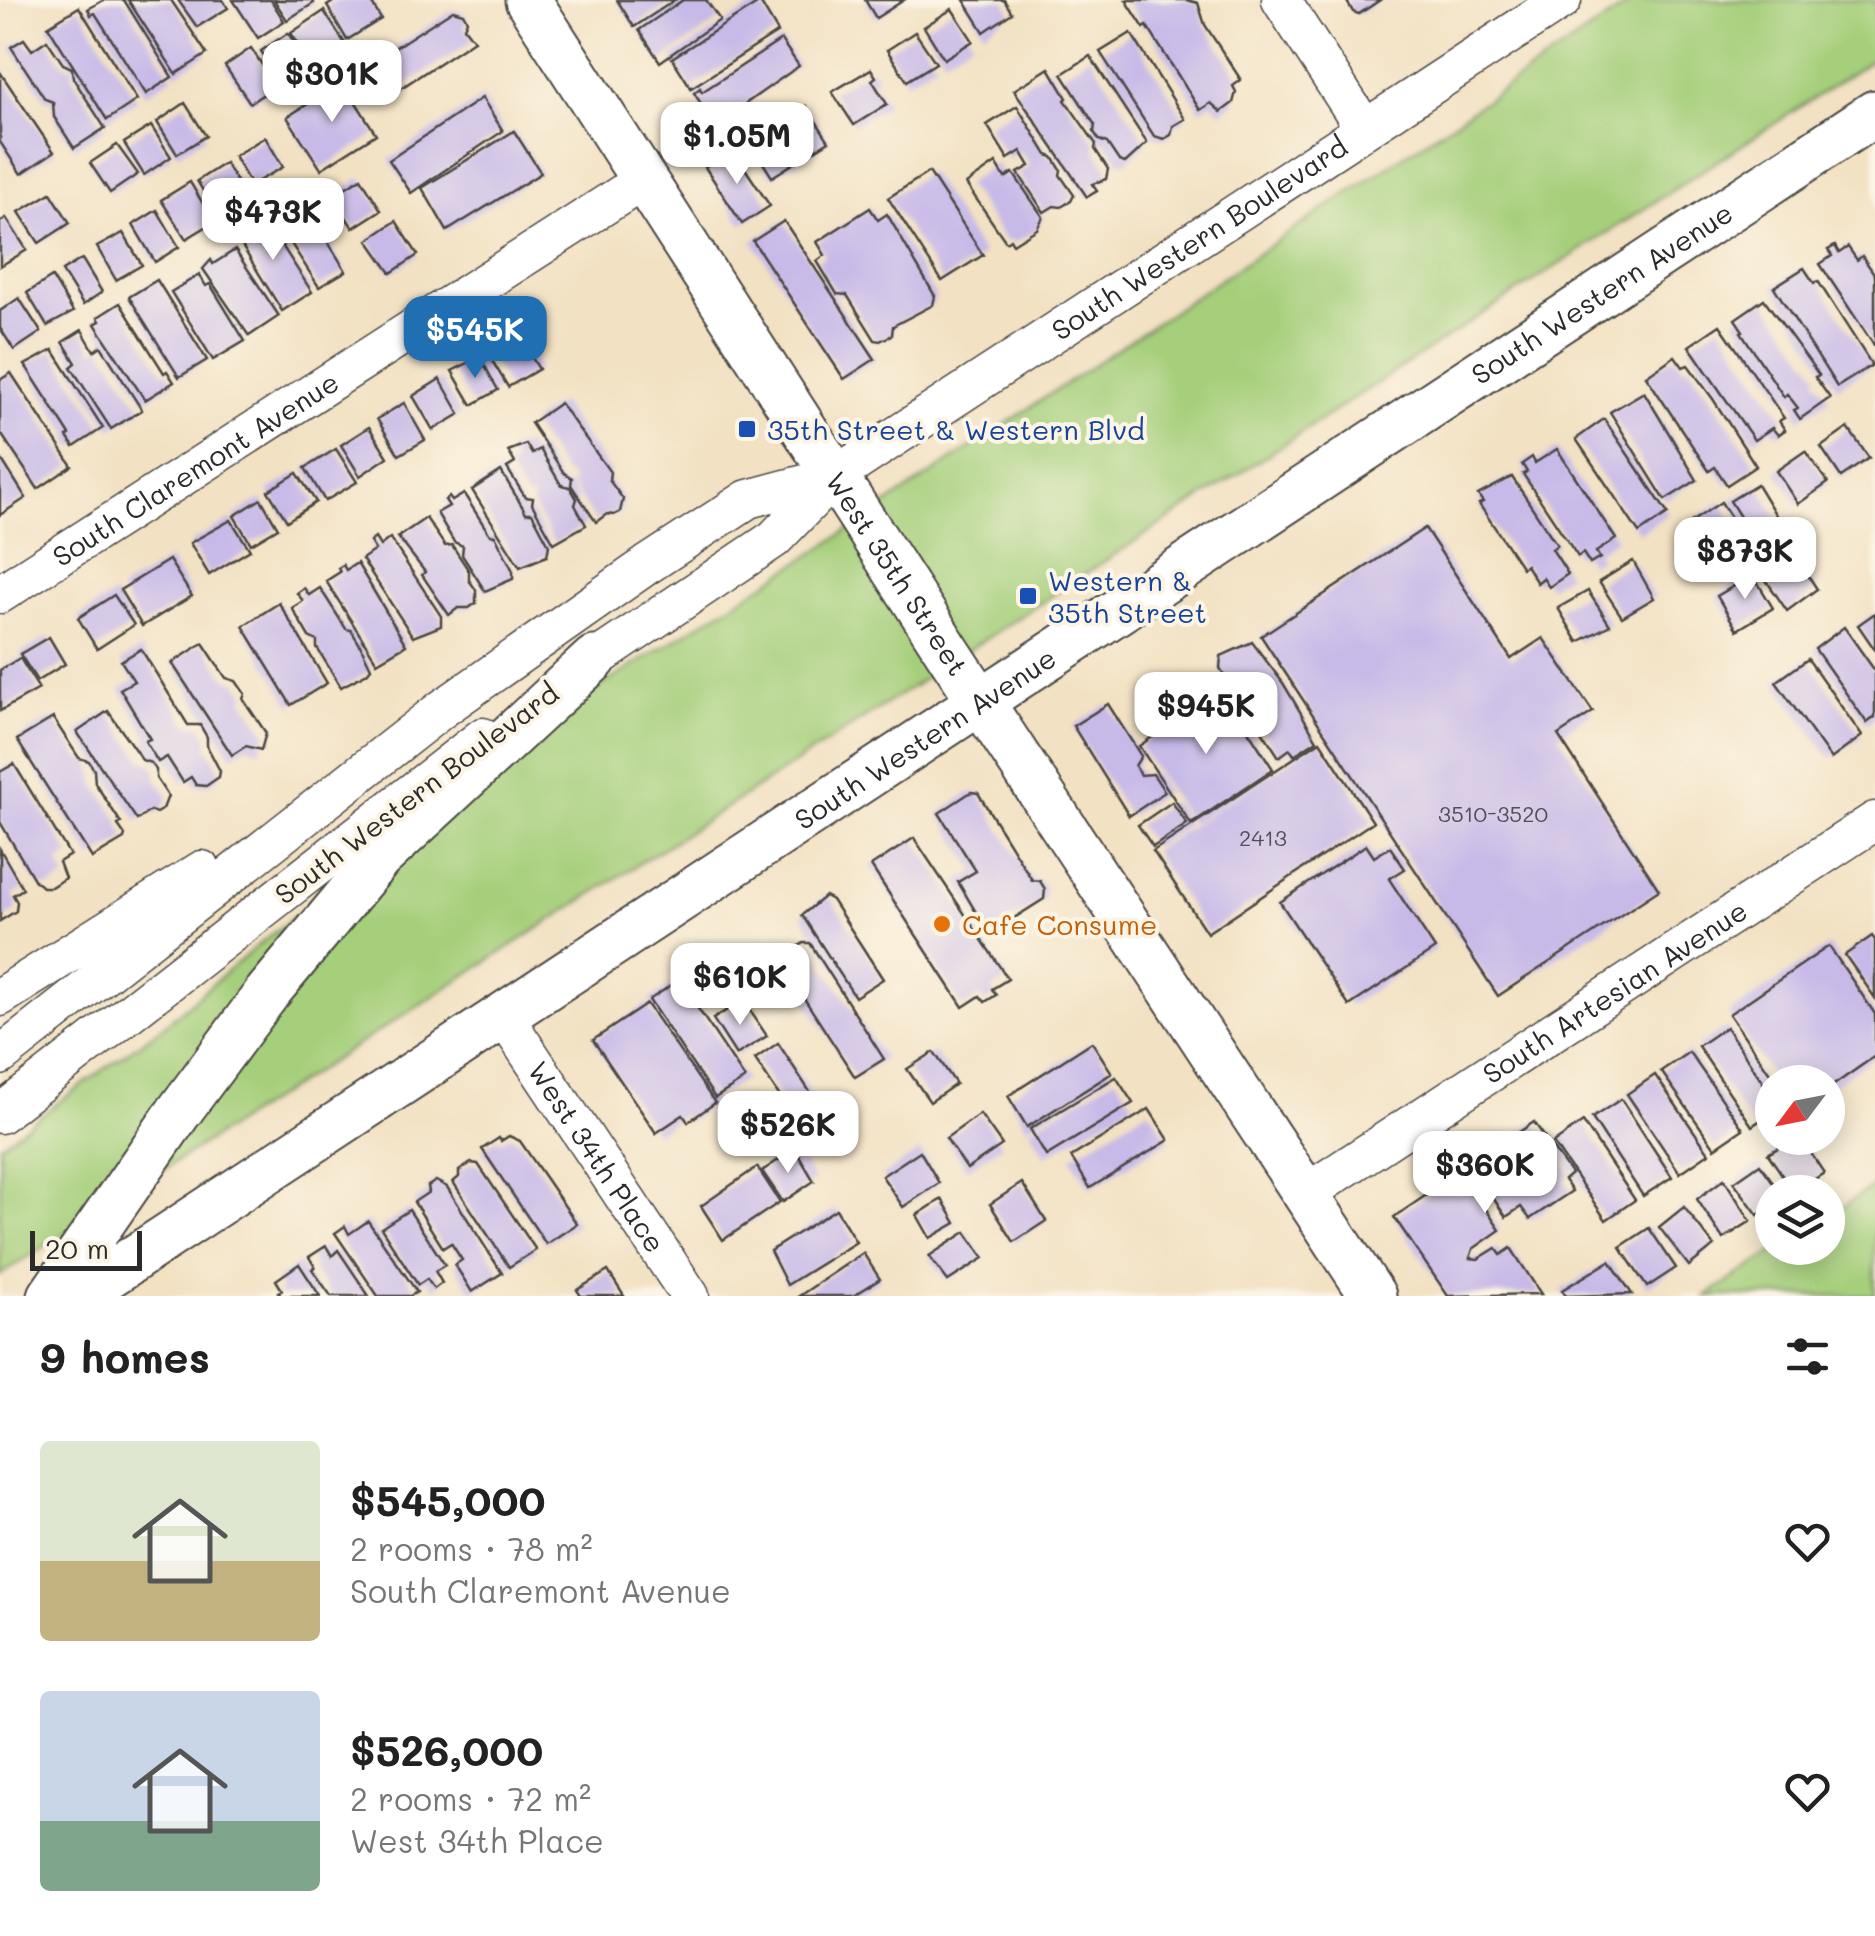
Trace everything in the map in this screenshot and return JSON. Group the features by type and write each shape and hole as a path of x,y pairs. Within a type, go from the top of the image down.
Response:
{"main road":[{"name":"West 35th Street","path":"528,0 980,701 1373,1296"},
{"name":"South Western Avenue","path":"77,1296 1875,113"},
{"path":"51,1296 178,1112 267,993 379,858 594,660"}],"street":[{"path":"1281,0 1364,130"},
{"name":"South Western Boulevard","path":"0,1114 470,747 774,539 835,476 1562,0"},
{"name":"South Claremont Avenue","path":"0,594 644,180"},
{"name":"South Western Boulevard","path":"0,1056 442,709 647,565 748,500 835,476"},
{"path":"0,996 350,781"},
{"name":"South Artesian Avenue","path":"1306,1194 1875,821"},
{"name":"West 34th Place","path":"504,1015 690,1296"}],"green space":[{"path":"1635,0 1875,0 1875,58 840,734 0,1275 0,1145 161,1028 263,941 598,688 820,549"},
{"path":"1875,1185 1875,1296 1706,1296 1755,1264 1845,1265 1845,1205"}],"building":[{"path":"104,0 124,0 172,77 146,94 95,13 91,15 88,9"},
{"path":"128,0 171,0 207,54 176,74"},
{"path":"178,0 223,0 228,8 197,27"},
{"path":"233,0 271,0 284,21 258,38"},
{"path":"274,0 312,0 314,3 287,20"},
{"path":"336,0 370,0 381,19 347,40 327,6"},
{"path":"617,0 675,0 634,27"},
{"path":"683,0 706,0 720,20 660,62 639,30"},
{"path":"865,0 904,0 876,18"},
{"path":"964,0 1004,0 1012,13 984,32"},
{"path":"1126,0 1198,3 1205,25 1241,80 1233,86 1233,103 1221,112 1211,103 1200,110"},
{"path":"1346,0 1380,0 1359,14 1353,12"},
{"path":"760,2 778,32 691,88 672,58"},
{"path":"79,7 137,100 107,120 48,26"},
{"path":"952,9 973,41 944,59 924,27"},
{"path":"453,10 463,13 467,20 464,27 474,40 392,94 371,63"},
{"path":"324,11 346,45 312,66 291,33"},
{"path":"915,32 936,63 907,81 887,50"},
{"path":"288,33 310,66 284,84 261,51"},
{"path":"1131,33 1185,119 1173,126 1171,135 1164,139 1154,136 1100,52"},
{"path":"24,39 32,50 47,40 63,64 72,68 73,78 105,128 74,148 54,117 53,102 45,99 11,47"},
{"path":"781,40 799,66 715,125 694,93 700,88 702,92"},
{"path":"251,48 276,86 250,103 225,66"},
{"path":"1090,56 1147,143 1125,163 1119,161 1107,143 1099,140 1095,125 1062,74"},
{"path":"1049,68 1108,169 1106,179 1092,184 1097,191 1087,197 1014,90"},
{"path":"871,69 876,77 872,80 887,104 854,125 832,92"},
{"path":"0,72 54,152 21,174 0,142"},
{"path":"343,82 376,134 321,169 287,117"},
{"path":"482,98 503,131 411,193 389,160"},
{"path":"185,103 206,136 177,154 157,122"},
{"path":"806,106 829,141 772,177 749,141"},
{"path":"1017,106 1074,195 1061,207 1044,212 1018,173 1030,166 1021,151 1008,159 987,125"},
{"path":"151,126 171,157 144,175 124,143"},
{"path":"514,131 541,173 447,231 422,188"},
{"path":"265,137 283,167 251,185 234,156"},
{"path":"117,145 138,174 110,193 90,163"},
{"path":"732,149 770,206 742,224 705,167"},
{"path":"225,163 245,195 217,213 197,181"},
{"path":"996,163 1005,178 1013,173 1043,217 1037,229 1013,244 1010,239 1006,242 966,184"},
{"path":"929,172 983,255 942,281 888,198"},
{"path":"361,178 381,210 353,228 332,196"},
{"path":"190,182 214,222 186,239 161,200"},
{"path":"292,184 346,271 319,287 263,200"},
{"path":"51,193 70,223 39,243 19,212"},
{"path":"870,208 878,220 887,214 935,296 933,305 893,326 892,335 880,341 875,340 847,295 837,294 817,261 825,255 817,242"},
{"path":"157,210 179,247 155,262 133,225"},
{"path":"261,213 312,292 282,311 234,233"},
{"path":"6,218 27,250 0,266 0,222"},
{"path":"396,221 418,255 391,273 368,240"},
{"path":"784,221 875,359 844,379 753,241"},
{"path":"123,233 142,265 116,280 97,247"},
{"path":"1835,246 1839,253 1848,247 1857,260 1862,256 1875,275 1875,347 1820,264 1832,256 1828,250"},
{"path":"235,250 279,316 249,336 203,269 211,260 213,264"},
{"path":"82,259 102,292 83,305 62,271"},
{"path":"1804,268 1814,283 1818,281 1872,365 1837,387 1774,287"},
{"path":"199,275 206,286 210,284 245,341 213,360 171,292"},
{"path":"52,277 73,312 47,326 27,293"},
{"path":"157,280 207,360 179,377 129,297"},
{"path":"19,298 41,332 14,350 0,328 0,311"},
{"path":"1764,299 1819,375 1815,377 1830,398 1800,419 1794,410 1798,408 1787,394 1784,397 1735,319"},
{"path":"120,303 164,373 167,371 174,382 145,400 95,324 100,321 98,317"},
{"path":"1720,325 1784,418 1779,421 1785,430 1778,435 1772,428 1754,440 1689,346"},
{"path":"82,330 94,351 101,346 142,410 111,429 71,367 76,363 63,342"},
{"path":"515,331 539,369 508,387 485,349"},
{"path":"53,350 103,428 74,447 25,365"},
{"path":"1675,356 1683,367 1688,365 1756,466 1727,485 1715,467 1709,471 1646,376"},
{"path":"480,357 498,390 472,405 452,371"},
{"path":"11,373 72,466 38,489 0,432 0,380"},
{"path":"440,379 460,414 433,430 413,396"},
{"path":"1644,392 1697,480 1665,500 1610,412"},
{"path":"404,403 425,440 399,455 377,419"},
{"path":"560,403 610,472 609,480 623,499 620,512 607,514 596,522 571,485 572,478 564,473 531,423"},
{"path":"1604,419 1668,514 1639,533 1576,439"},
{"path":"369,427 388,457 360,476 341,445"},
{"path":"1848,428 1869,458 1841,477 1821,447"},
{"path":"526,444 532,454 540,449 561,485 570,487 586,525 554,543 532,504 533,498 525,497 507,468 515,463 508,451"},
{"path":"336,449 357,482 325,501 305,468"},
{"path":"1557,449 1616,539 1596,552 1600,558 1590,564 1583,553 1578,557 1523,474 1527,472 1522,464 1532,457 1535,463"},
{"path":"1805,451 1828,483 1798,504 1776,471"},
{"path":"0,457 26,498 0,515"},
{"path":"501,471 526,513 532,513 549,545 547,556 520,567 472,490"},
{"path":"297,473 316,502 287,521 268,491"},
{"path":"1512,477 1557,545 1552,549 1568,574 1549,587 1543,578 1537,583 1526,565 1522,568 1479,504 1483,502 1478,495"},
{"path":"1757,484 1777,517 1750,533 1730,501"},
{"path":"464,494 490,535 495,535 513,571 513,579 485,591 462,555 463,546 454,542 437,513 449,506 445,500 449,497 452,501"},
{"path":"261,499 278,528 251,544 234,516"},
{"path":"1721,502 1743,536 1713,557 1691,522"},
{"path":"426,518 445,546 452,545 469,571 476,603 469,608 458,608 449,615 422,575 425,572 398,537"},
{"path":"231,520 250,550 209,575 190,543"},
{"path":"1425,528 1511,659 1543,638 1593,712 1558,735 1659,890 1498,996 1261,636"},
{"path":"375,538 380,546 390,538 441,616 441,626 413,637 362,559 375,550 370,542"},
{"path":"1791,549 1817,589 1787,611 1760,571"},
{"path":"169,560 192,596 142,626 120,590"},
{"path":"1633,561 1654,598 1622,617 1599,582"},
{"path":"357,563 406,645 377,662 326,581 340,572 338,568 343,565 346,570"},
{"path":"1753,575 1773,608 1737,630 1717,596"},
{"path":"304,588 309,595 320,588 359,643 371,668 367,673 341,687 317,648 317,641 309,637 292,608 303,601 297,593"},
{"path":"1588,591 1610,625 1578,642 1558,608"},
{"path":"114,595 134,625 97,649 78,618"},
{"path":"279,603 327,683 291,705 243,626"},
{"path":"1875,613 1875,650 1858,625"},
{"path":"1844,627 1875,671 1875,717 1867,723 1815,649"},
{"path":"49,637 65,664 37,681 20,654"},
{"path":"1252,642 1283,683 1317,740 1294,755 1290,749 1279,757 1257,723 1248,720 1220,668 1221,656"},
{"path":"203,643 226,678 236,681 245,694 243,699 266,733 261,750 246,746 232,755 172,663"},
{"path":"141,649 188,725 200,725 207,737 207,746 220,771 219,777 206,786 196,785 191,777 183,782 167,757 158,762 145,741 150,739 120,689 134,681 121,661"},
{"path":"20,658 39,689 0,711 0,670"},
{"path":"1808,659 1862,736 1831,759 1776,682"},
{"path":"1222,690 1273,769 1191,824 1139,746"},
{"path":"1108,704 1141,756 1135,766 1141,775 1153,774 1165,792 1129,816 1073,726"},
{"path":"108,711 142,760 156,770 156,778 168,796 163,809 150,811 137,820 77,732"},
{"path":"53,718 79,758 89,761 95,783 125,835 92,858 17,740"},
{"path":"1320,741 1373,822 1207,933 1153,851"},
{"path":"14,764 70,855 59,862 65,878 51,887 42,887 35,881 0,822 0,772"},
{"path":"971,792 978,793 1032,880 1040,881 1045,889 1044,899 989,934 958,882 976,871 939,813"},
{"path":"1172,802 1187,824 1153,847 1138,825"},
{"path":"914,838 1008,979 992,989 996,995 985,1002 980,996 963,1007 871,866"},
{"path":"1366,845 1374,857 1390,847 1405,869 1389,879 1435,949 1349,1006 1280,902"},
{"path":"0,849 23,889 13,895 16,911 0,921"},
{"path":"825,896 832,900 883,979 855,997 802,915"},
{"path":"1872,936 1875,940 1875,998 1845,955"},
{"path":"810,943 884,1059 855,1077 776,955 787,948 794,957 794,949"},
{"path":"1829,946 1875,1014 1875,1056 1845,1077 1845,1065 1764,1065 1729,1014"},
{"path":"679,980 745,1079 715,1098 649,1000"},
{"path":"743,1000 767,1036 736,1055 713,1019"},
{"path":"647,1004 715,1103 688,1122 683,1115 656,1133 593,1040"},
{"path":"1726,1027 1755,1070 1755,1124 1752,1126 1698,1046"},
{"path":"1092,1042 1112,1073 1027,1127 1008,1096"},
{"path":"778,1043 825,1115 802,1130 755,1059"},
{"path":"934,1052 956,1084 930,1102 907,1069"},
{"path":"1689,1052 1743,1129 1715,1148 1661,1071"},
{"path":"1655,1075 1709,1153 1680,1173 1627,1094"},
{"path":"1116,1077 1133,1103 1046,1156 1030,1129"},
{"path":"1621,1099 1672,1177 1643,1196 1592,1118"},
{"path":"1149,1109 1169,1140 1090,1188 1071,1157"},
{"path":"980,1114 1002,1145 967,1169 946,1138"},
{"path":"1534,1122 1571,1174 1564,1180 1572,1191 1530,1219 1521,1207 1506,1217 1487,1189 1477,1196 1500,1230 1473,1249 1470,1258 1478,1259 1496,1248 1501,1255 1511,1248 1541,1294 1448,1296 1394,1217"},
{"path":"1583,1122 1635,1200 1606,1220 1553,1143"},
{"path":"509,1136 520,1141 577,1224 546,1244 482,1149"},
{"path":"795,1149 814,1181 783,1202 762,1171"},
{"path":"920,1151 939,1183 903,1207 882,1176"},
{"path":"1769,1155 1812,1155 1824,1173 1821,1175 1782,1175"},
{"path":"471,1163 478,1164 536,1250 509,1267 453,1182 459,1171"},
{"path":"1760,1164 1768,1175 1755,1175 1755,1211 1734,1182"},
{"path":"757,1167 780,1202 723,1240 701,1206"},
{"path":"1724,1179 1751,1221 1723,1239 1697,1199"},
{"path":"436,1181 447,1187 502,1273 472,1292 455,1265 462,1260 451,1243 443,1248 414,1202 429,1192 428,1186"},
{"path":"1022,1183 1046,1221 1014,1242 990,1204"},
{"path":"942,1199 956,1223 930,1238 917,1215"},
{"path":"1684,1207 1714,1246 1689,1266 1659,1227"},
{"path":"836,1209 856,1242 787,1285 770,1251"},
{"path":"409,1210 445,1265 435,1271 442,1283 434,1289 427,1279 418,1285 381,1228"},
{"path":"368,1221 417,1292 410,1296 378,1296 335,1233 345,1226 349,1234"},
{"path":"1649,1228 1676,1268 1647,1287 1620,1247"},
{"path":"966,1232 984,1258 948,1281 929,1256"},
{"path":"326,1246 332,1256 338,1250 369,1296 331,1296 312,1269 315,1267 309,1257"},
{"path":"863,1253 880,1279 853,1296 799,1296"},
{"path":"1610,1261 1632,1294 1566,1296 1562,1290"},
{"path":"299,1264 320,1296 281,1296 278,1292 282,1290 276,1280"},
{"path":"608,1271 624,1296 581,1296 577,1290"}],"place":[{"name":"35th Street & Western Blvd","path":"747,429"},
{"name":"Western & 35th Street","path":"1028,596"},
{"name":"Cafe Consume","path":"942,924"}]}
